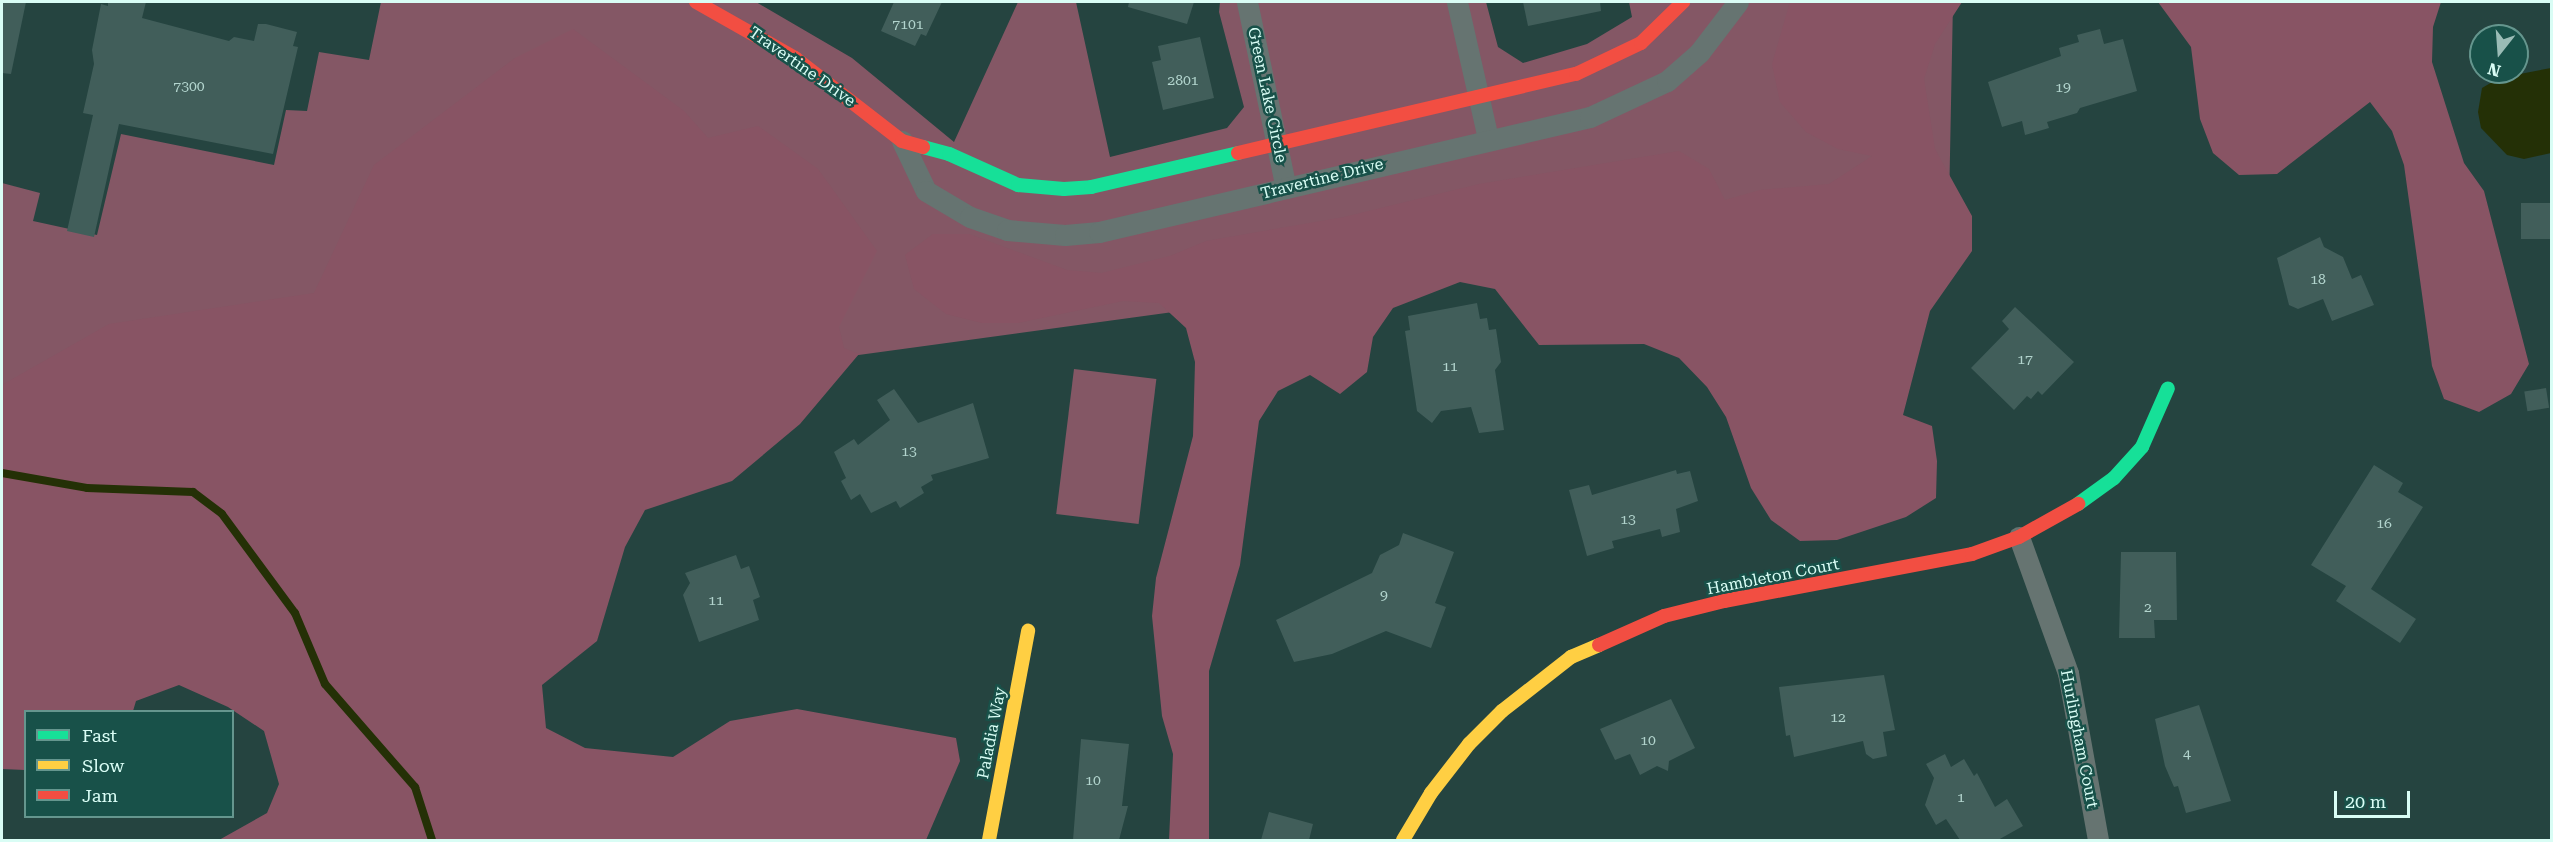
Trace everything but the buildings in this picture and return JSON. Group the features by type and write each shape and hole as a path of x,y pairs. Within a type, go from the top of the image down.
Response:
{"street":[{"name":"Travertine Drive","path":"696,2 795,58 902,141 949,154 1018,185 1064,189 1091,187 1576,74 1641,43 1683,2"},
{"name":"Green Lake Circle","path":"1247,2 1286,188"},
{"path":"1456,2 1488,139"},
{"name":"Travertine Drive","path":"902,141 926,191 970,217 1007,230 1065,235 1099,232 1488,139 1590,117 1667,81 1699,53 1738,2"},
{"name":"Hambleton Court","path":"1402,840 1431,793 1469,744 1502,711 1571,657 1607,639 1664,616 1714,604 1914,567 1972,554 2019,537 2078,504 2114,478 2142,447 2168,388"},
{"name":"Hurlingham Court","path":"2019,537 2068,673 2098,840"},
{"name":"Paladia Way","path":"989,840 1028,631"}],"shaded area":[{"path":"381,2 756,2 852,58 954,142 1018,2 1076,2 1110,157 1227,128 1244,107 1219,12 1220,2 1486,2 1498,47 1523,63 1587,44 1632,17 1629,2 1953,2 1949,206 822,360 2,544 2,183 40,193 33,221 97,235 121,134 274,165 286,110 307,111 319,52 369,60"},
{"path":"1790,2 1962,2 1935,44 1924,79 1935,149 1972,216 1972,251 1930,311 1903,415 1932,426 1937,461 1936,498 1906,517 1837,540 1800,541 1771,520 1751,488 1726,417 1707,387 1679,358 1644,344 1539,345 1495,289 1460,282 1393,308 1373,337 1367,372 1340,394 1310,375 1278,391 1259,421 1240,565 1209,671 1209,840 1169,840 1173,754 1162,716 1152,616 1156,578 1193,436 1195,362 1186,328 1159,303 1123,301 1018,323 982,323 946,314 914,289 905,255 933,234 969,234 1067,270 1102,273 1170,256 1206,241 1344,217 1479,184 1679,151 1709,169 1725,200 1760,190 1829,184 1872,156 1838,149 1806,132 1780,102 1772,64"},
{"path":"2158,2 2441,2 2433,27 2432,62 2464,163 2484,191 2529,364 2511,394 2479,412 2444,399 2432,366 2404,165 2392,131 2370,102 2277,174 2239,175 2213,153 2200,119 2191,47"},
{"path":"573,29 684,111 708,138 758,126 818,169 877,251 839,327 844,348 859,354 800,424 732,481 645,510 625,547 597,641 542,685 546,728 585,748 673,757 730,721 797,709 956,738 960,761 926,840 219,840 267,813 279,784 264,731 234,710 179,685 136,701 133,710 24,710 24,770 2,769 2,385 109,324 314,293 374,165 515,58"},
{"path":"2551,68 2551,153 2524,159 2507,155 2481,128 2478,112 2482,88 2489,84 2529,84 2529,72"},
{"path":"1074,369 1156,379 1139,524 1056,514"}],"waterway":[{"path":"2,473 87,488 193,492 222,514 295,613 325,684 415,787 432,840"}],"traffic: fast":[{"path":"923,147 949,154 1018,185 1064,189 1091,187 1238,153"},
{"path":"2078,504 2114,478 2142,447 2168,388"}],"traffic: slow":[{"path":"989,840 1028,631"},
{"path":"1403,840 1431,793 1469,744 1502,711 1571,657 1599,645"}],"traffic: jam":[{"path":"696,2 795,58 902,141 923,147"},
{"path":"1238,153 1576,74 1641,43 1683,2"},
{"path":"1599,645 1664,616 1724,601 1972,554 2019,537 2078,504"}]}
